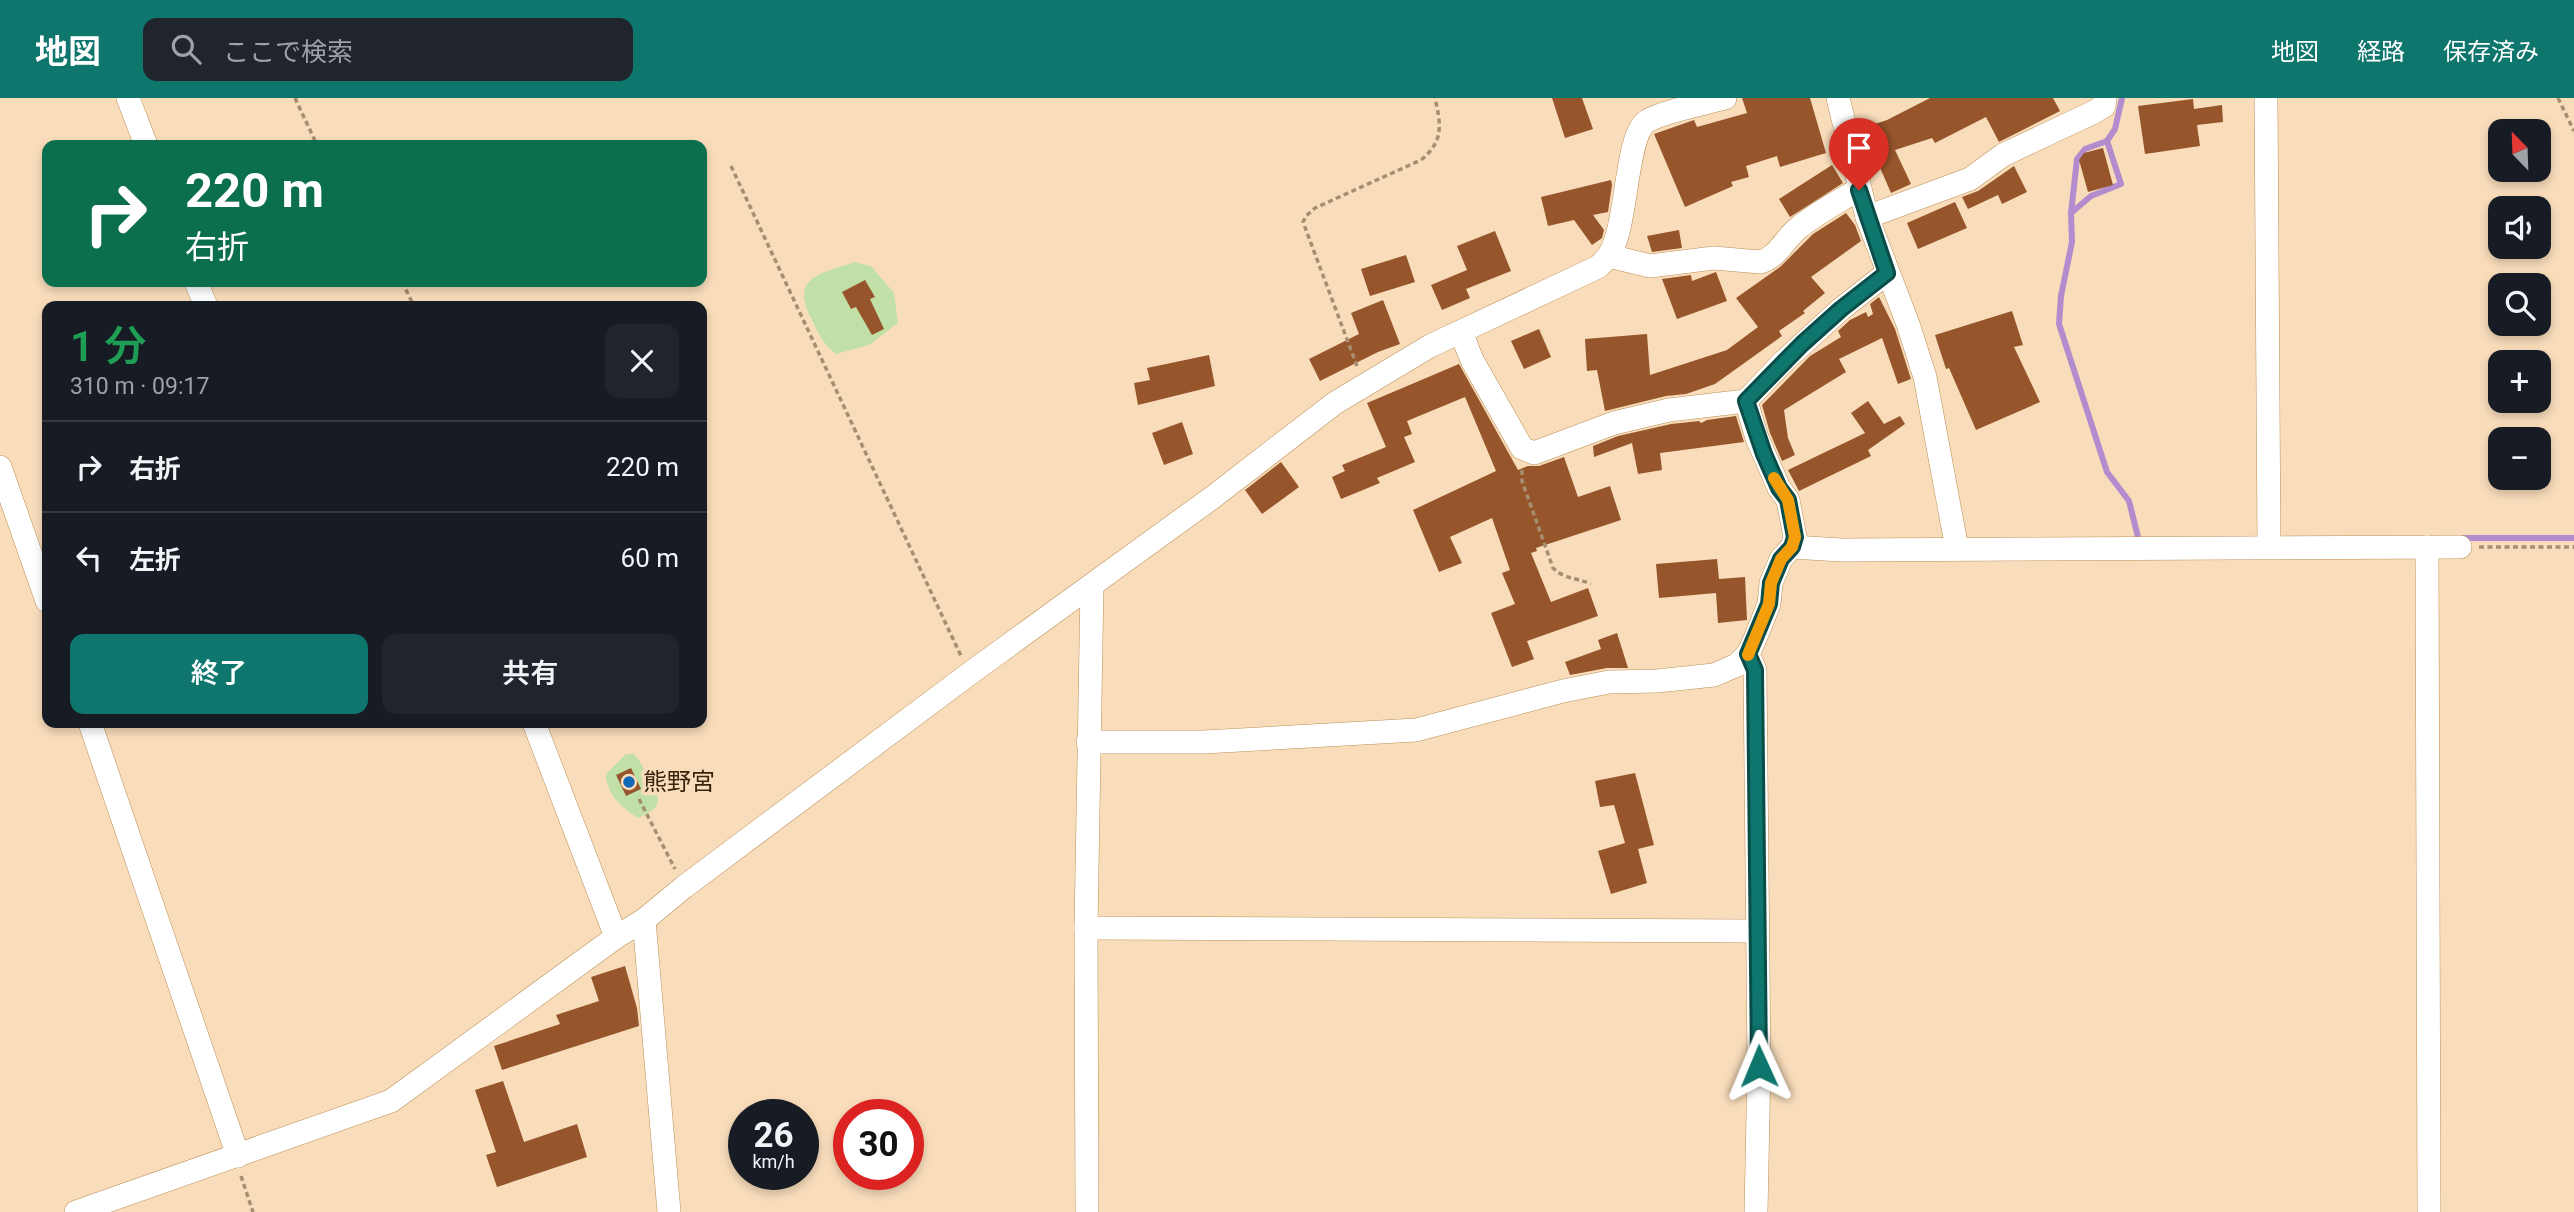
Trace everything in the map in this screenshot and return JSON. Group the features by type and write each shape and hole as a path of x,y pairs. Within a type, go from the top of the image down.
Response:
{"street":[{"path":"128,98 144,140"},
{"path":"76,1212 391,1101 616,937 645,919 684,887 1335,403 1430,346 1598,267 1609,256 1615,243 1627,194 1632,150 1644,122 1725,98"},
{"path":"1838,98 1867,217 1909,324 1925,377 1957,549"},
{"path":"1867,217 1970,178 2003,155 2104,106 2105,98"},
{"path":"2266,98 2269,547"},
{"path":"1609,256 1650,266 1714,258 1760,262 1774,256 1795,230 1859,190"},
{"path":"1461,332 1472,360 1525,451 1534,453 1614,423 1669,410 1746,401 1802,344 1887,273"},
{"path":"1088,742 1204,742 1416,730 1563,691 1609,682 1657,681 1714,675 1737,665 1748,654 1769,604 1774,574 1781,559 1792,547 1795,537 1788,500 1779,488 1764,454 1746,401"},
{"path":"0,467 42,587"},
{"path":"1792,547 1841,550 2460,547"},
{"path":"2427,547 2428,1212"},
{"path":"1087,1212 1086,928 1092,586"},
{"path":"1748,654 1755,670 1759,1066 1756,1212"},
{"path":"92,728 238,1156"},
{"path":"536,728 616,937"},
{"path":"645,919 669,1212"},
{"path":"1086,928 1756,931"}],"path":[{"path":"295,98 315,140"},
{"path":"1364,384 1303,222 1315,208 1421,160 1433,150 1440,137 1435,98"},
{"path":"2558,98 2574,131"},
{"path":"731,166 969,674"},
{"path":"1525,451 1521,462 1522,481 1553,568 1562,577 1591,584"},
{"path":"2460,547 2574,547"},
{"path":"639,799 684,887"},
{"path":"238,1156 240,1175 253,1212"}],"green space":[{"path":"854,262 871,266 894,293 898,323 869,345 836,354 816,329 805,304 804,293 812,279 820,274"},
{"path":"626,754 634,754 639,760 658,798 656,807 638,818 616,800 607,781 606,774"}],"building":[{"path":"1552,98 1582,98 1593,129 1565,138"},
{"path":"1742,98 1810,98 1826,153 1780,167 1777,156 1746,166 1749,177 1731,182 1733,186 1685,207 1654,134 1694,120 1697,127 1747,113"},
{"path":"1930,98 2053,98 2060,111 1999,142 1986,117 1935,143 1932,138 1895,150 1911,184 1891,193 1875,156 1867,159 1864,145 1869,141 1863,128 1887,120"},
{"path":"2193,99 2194,109 2222,105 2223,122 2197,125 2200,146 2145,154 2138,106"},
{"path":"2103,148 2113,185 2088,192 2079,160 2084,153"},
{"path":"1832,165 1843,183 1790,217 1779,199"},
{"path":"2014,166 2027,192 2002,204 1998,195 1968,209 1962,197 1978,191"},
{"path":"1611,180 1608,212 1593,215 1604,230 1602,238 1592,245 1574,220 1548,226 1541,197"},
{"path":"1955,202 1967,228 1918,249 1907,223"},
{"path":"1846,213 1855,225 1861,241 1811,277 1825,293 1803,311 1805,313 1779,331 1782,336 1715,384 1686,394 1666,396 1605,411 1597,370 1587,371 1585,339 1647,334 1650,375 1727,350 1758,327 1736,298 1780,267 1813,234"},
{"path":"1679,230 1682,248 1652,252 1647,236"},
{"path":"1495,231 1511,271 1466,289 1470,298 1442,310 1431,285 1467,270 1457,246"},
{"path":"1406,255 1415,282 1370,296 1361,269"},
{"path":"1716,272 1727,301 1677,319 1662,279 1691,275 1692,281"},
{"path":"865,280 875,297 870,299 884,329 872,335 856,307 851,309 842,292"},
{"path":"1879,297 1895,329 1911,379 1898,384 1882,338 1839,359 1846,372 1784,410 1788,438 1795,455 1782,461 1762,405 1810,356 1841,337 1838,331 1850,320 1866,312 1868,317 1873,314 1870,304"},
{"path":"1383,300 1400,344 1320,381 1309,359 1359,334 1351,313"},
{"path":"2012,311 2023,345 2014,347 2040,402 1976,430 1949,368 1946,369 1935,335"},
{"path":"1539,329 1551,357 1524,369 1511,341"},
{"path":"1209,355 1215,386 1138,405 1134,383 1150,380 1147,368"},
{"path":"1459,364 1518,470 1564,457 1578,497 1610,486 1621,520 1536,548 1537,551 1531,553 1551,602 1588,588 1598,616 1527,641 1534,659 1512,667 1491,613 1515,604 1502,573 1510,570 1492,518 1450,537 1462,563 1439,572 1413,510 1496,471 1465,397 1407,421 1412,434 1404,437 1415,462 1377,478 1380,483 1341,499 1332,477 1345,471 1342,465 1386,447 1367,403"},
{"path":"1868,401 1884,424 1900,416 1905,424 1868,450 1871,456 1799,491 1788,470 1865,433 1851,413"},
{"path":"1736,416 1744,442 1660,453 1662,470 1638,474 1632,443 1594,457 1593,446 1618,436 1671,424 1701,423"},
{"path":"1182,422 1193,454 1164,465 1152,433"},
{"path":"1281,462 1299,487 1262,514 1245,490"},
{"path":"1717,559 1719,579 1745,577 1747,620 1718,623 1716,593 1659,598 1656,564"},
{"path":"1617,633 1628,668 1607,668 1570,675 1565,662 1601,649 1598,640"},
{"name":"熊野宮","path":"631,768 641,789 626,796 616,775"},
{"path":"1635,773 1654,845 1638,849 1647,883 1611,894 1598,851 1625,843 1614,805 1600,807 1595,781"},
{"path":"625,966 637,1008 639,1026 502,1070 494,1046 560,1024 556,1015 599,1001 591,977"},
{"path":"503,1081 524,1142 577,1124 587,1157 497,1187 486,1155 496,1152 475,1090"}],"waterway":[{"path":"2122,98 2115,129 2107,141 2085,149 2077,159 2071,213 2072,242 2061,296 2059,324 2107,472 2129,501 2139,541 2142,541"},
{"path":"2071,213 2091,196 2121,184 2107,141"},
{"path":"2462,538 2574,538"}],"slow traffic":[{"path":"1748,655 1769,604 1771,583 1781,559 1792,547 1795,537 1788,500 1774,478"}],"place":[{"name":"熊野宮","path":"629,782"}],"route":[{"path":"1759,1066 1755,670 1748,654 1769,604 1771,583 1781,559 1792,547 1795,537 1788,500 1779,488 1757,438 1746,401 1802,344 1887,273 1859,190"}]}
